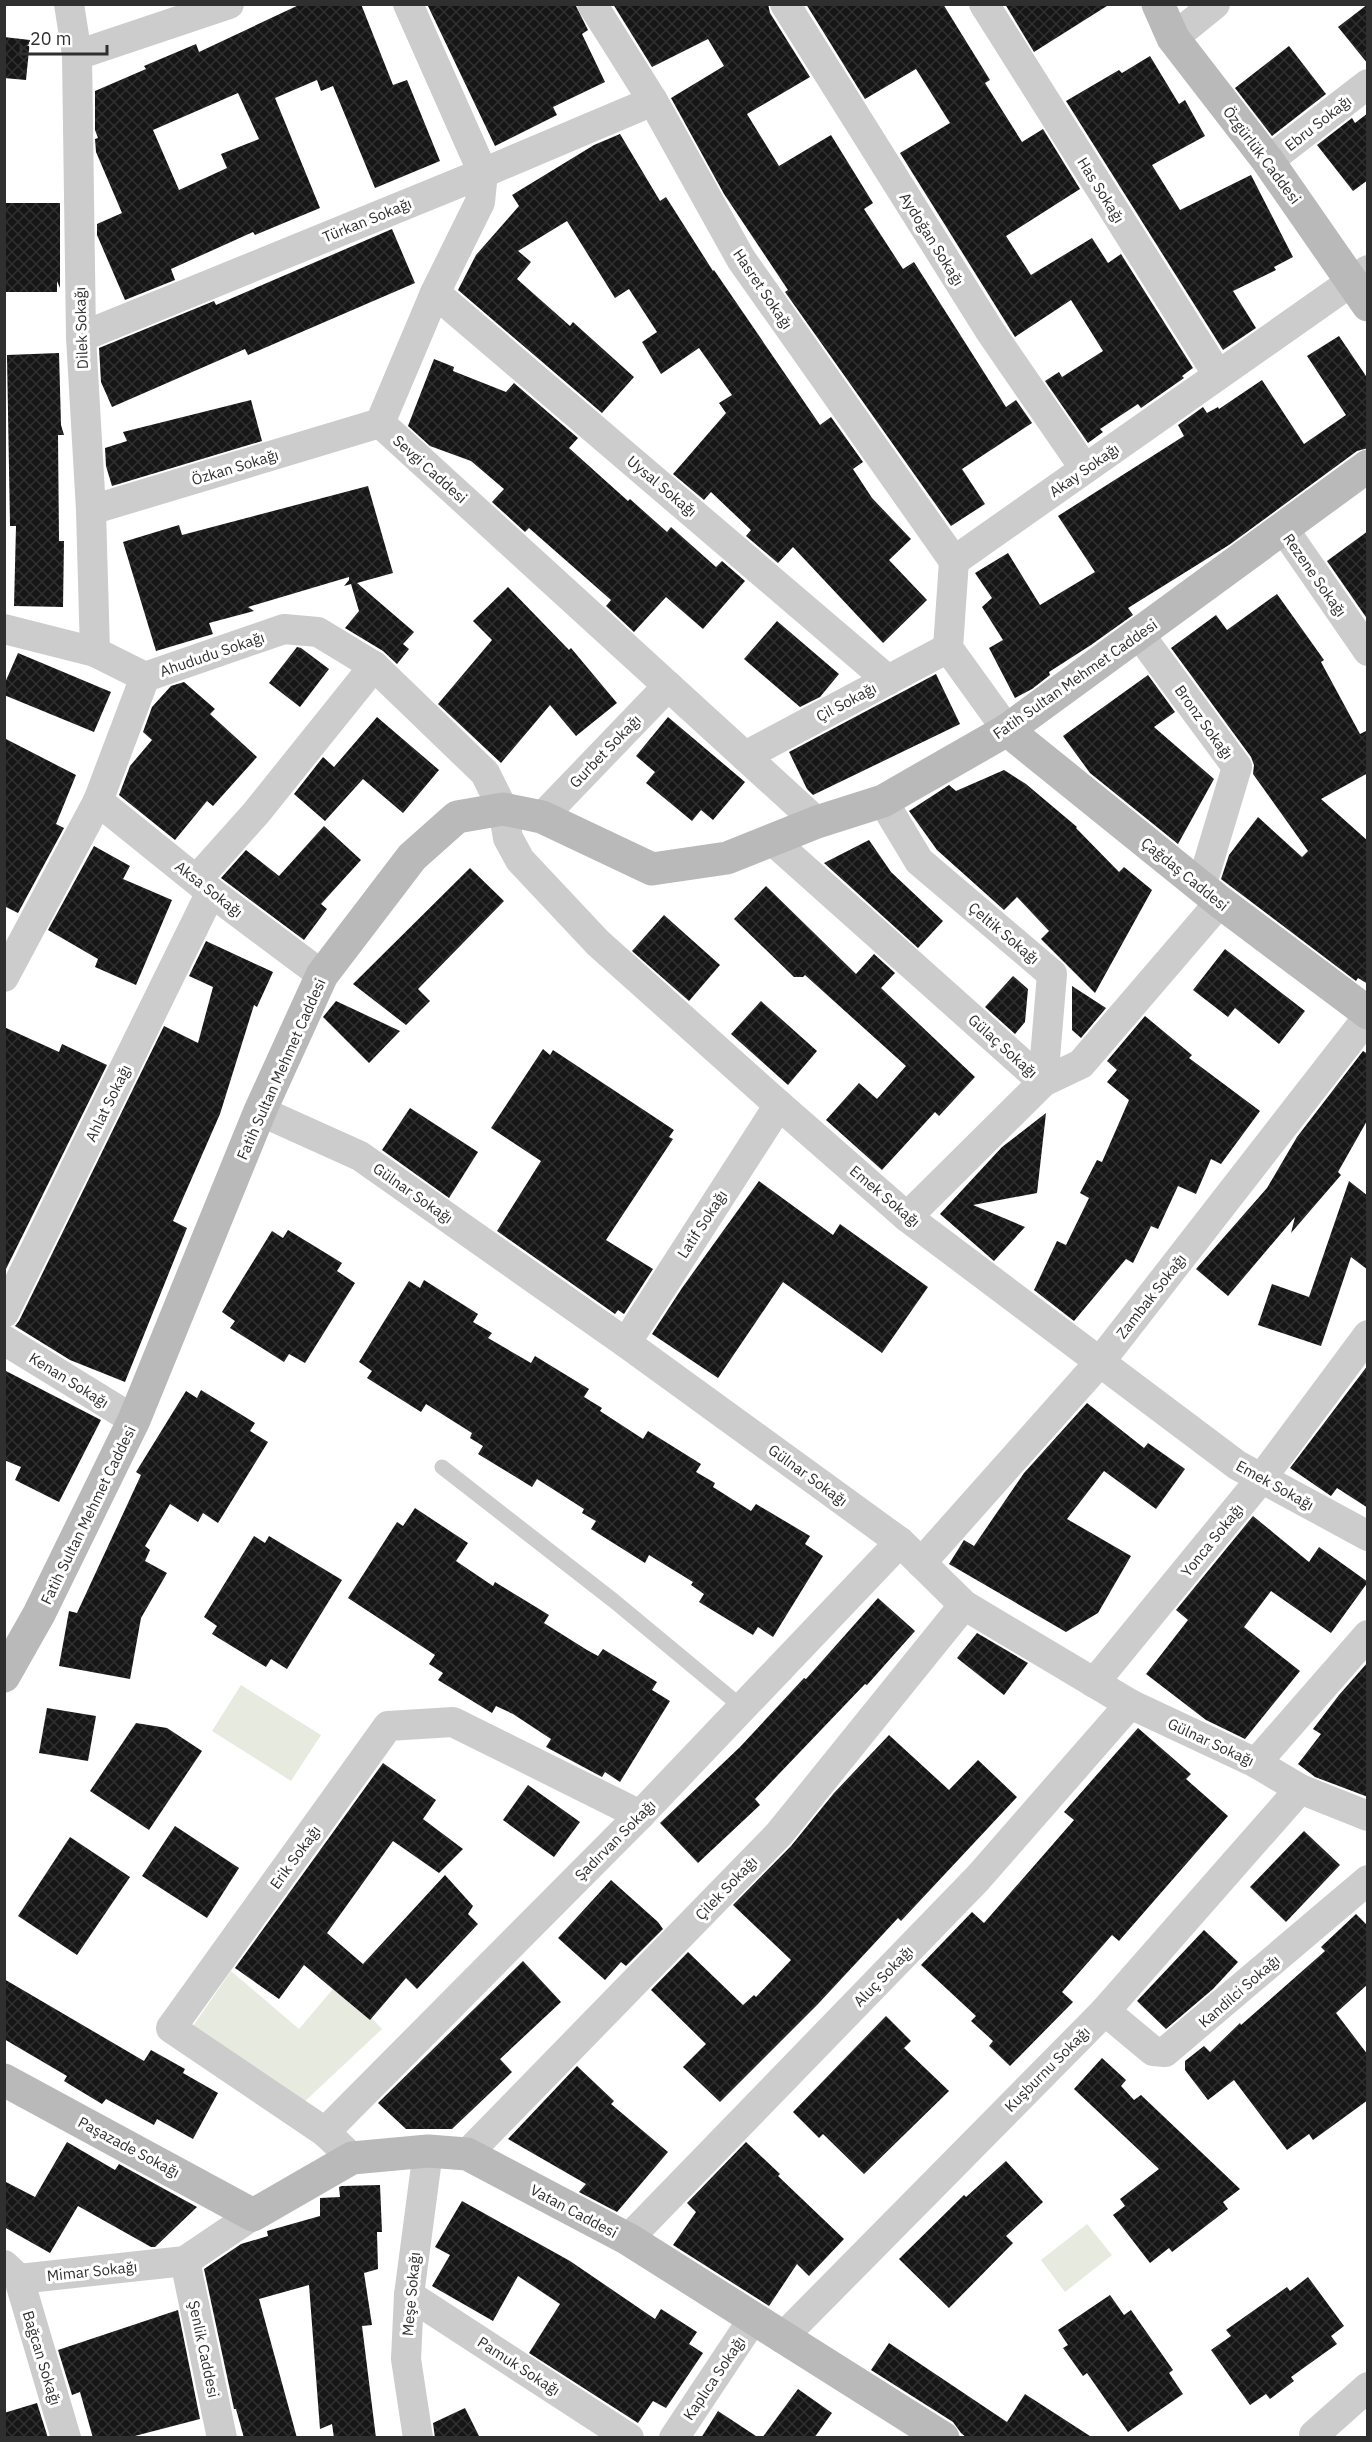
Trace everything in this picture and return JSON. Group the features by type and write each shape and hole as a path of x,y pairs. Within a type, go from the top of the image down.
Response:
{"street":[{"name":"Dilek Sokağı","path":"69,4 77,55 81,338 91,510 95,652"},
{"path":"77,55 229,4"},
{"path":"408,4 483,173"},
{"name":"Hasret Sokağı","path":"592,4 653,100 741,259 954,561"},
{"name":"Aydoğan Sokağı","path":"785,4 990,332 1085,469"},
{"name":"Has Sokağı","path":"984,4 1218,375"},
{"name":"Özgürlük Caddesi","path":"1158,4 1173,38 1362,285"},
{"path":"1173,38 1215,4"},
{"name":"Ebru Sokağı","path":"1268,161 1368,84"},
{"name":"Türkan Sokağı","path":"81,338 483,173 653,100"},
{"name":"Sevgi Caddesi","path":"483,173 480,202 435,293 380,423 817,822"},
{"name":"Akay Sokağı","path":"954,561 1218,375 1362,285"},
{"name":"Uysal Sokağı","path":"435,293 888,680"},
{"name":"Özkan Sokağı","path":"91,510 380,423"},
{"name":"Fatih Sultan Mehmet Caddesi","path":"4,1676 39,1614 134,1420 260,1111 322,975 412,857 457,817 503,809 542,817 652,869 727,858 817,822 883,801 1006,730 1368,466"},
{"name":"Rezene Sokağı","path":"1283,528 1368,651"},
{"path":"954,561 948,648 1006,730"},
{"path":"4,629 95,652 145,677"},
{"name":"Ahududu Sokağı","path":"4,977 98,801 145,677 284,629 318,632 374,666 486,773"},
{"name":"Bronz Sokağı","path":"1138,634 1237,767 1210,895"},
{"name":"Çil Sokağı","path":"745,756 948,648"},
{"name":"Ahlat Sokağı","path":"4,1313 204,886 256,813 374,666"},
{"name":"Gurbet Sokağı","path":"542,817 668,686"},
{"name":"Çağdaş Caddesi","path":"1006,730 1210,895 1368,1015"},
{"name":"Emek Sokağı","path":"486,773 503,809 508,838 520,860 598,943 907,1216 1237,1465 1368,1536"},
{"name":"Aksa Sokağı","path":"98,801 204,886 322,975"},
{"name":"Çeltik Sokağı","path":"883,801 919,861 1052,974 1043,1082"},
{"name":"Gülaç Sokağı","path":"772,840 1043,1082 1081,1064 1210,895"},
{"name":"Zambak Sokağı","path":"911,1552 1099,1363 1368,1015"},
{"path":"907,1216 1043,1082"},
{"name":"Latif Sokağı","path":"626,1343 779,1105"},
{"name":"Gülnar Sokağı","path":"260,1111 360,1156 626,1343 911,1552 964,1605 1130,1704 1256,1763 1300,1789 1368,1816"},
{"name":"Yonca Sokağı","path":"1094,1683 1261,1479 1368,1335"},
{"name":"Kenan Sokağı","path":"4,1340 134,1420"},
{"name":"Şadırvan Sokağı","path":"325,2132 640,1815 742,1708 911,1552"},
{"name":"Çilek Sokağı","path":"467,2154 778,1834 964,1605"},
{"path":"1256,1763 1368,1635"},
{"name":"Aluç Sokağı","path":"628,2239 978,1878 1130,1704"},
{"name":"Erik Sokağı","path":"352,2158 325,2132 171,2028 358,1771 388,1726 453,1722 640,1815"},
{"name":"Kuşburnu Sokağı","path":"782,2338 1105,2011 1300,1789"},
{"name":"Kandilci Sokağı","path":"1105,2011 1153,2051 1165,2052 1368,1880"},
{"name":"Paşazade Sokağı","path":"4,2080 253,2215"},
{"name":"Vatan Caddesi","path":"185,2261 253,2215 352,2158 428,2151 467,2154 628,2239 943,2438"},
{"name":"Meşe Sokağı","path":"418,2438 406,2359 409,2295 428,2151"},
{"name":"Mimar Sokağı","path":"12,2272 185,2261"},
{"name":"Şenlik Caddesi","path":"185,2261 222,2438"},
{"name":"Bağcan Sokağı","path":"12,2272 66,2438"},
{"name":"Pamuk Sokağı","path":"409,2295 629,2438"},
{"name":"Kaplıca Sokağı","path":"674,2438 753,2319"},
{"path":"1317,2438 1314,2435 1368,2387"}],"lane":[{"path":"442,1467 614,1601 742,1708"}],"shaded area":[{"path":"241,1685 321,1735 291,1781 212,1731"},
{"path":"231,1971 299,2029 338,1983 382,2029 302,2104 191,2029"},
{"path":"1087,2224 1112,2255 1065,2292 1041,2260"}],"building":[{"path":"301,4 361,4 393,85 407,80 440,161 375,188 333,86 321,91 317,80 275,98 320,208 255,235 253,232 171,269 175,280 125,300 97,235 97,224 122,213 96,152 95,139 98,138 95,130 95,91 146,69 144,66 196,44 199,52","holes":["238,93 259,139 221,154 227,168 179,190 153,130"]},
{"path":"427,4 575,4 588,30 582,34 605,82 553,107 557,115 495,146"},
{"path":"613,4 768,4 770,13 810,77 747,114 779,166 831,135 873,203 864,209 903,269 914,262 1006,407 1016,400 1032,423 962,469 985,504 951,526 785,292 788,290 724,194 671,98 724,66 708,39 652,67"},
{"path":"806,4 943,4 990,80 985,83 1022,142 1043,129 1080,189 1006,236 1031,275 1092,238 1108,263 1121,254 1193,368 1182,376 1184,378 1141,408 1138,404 1100,429 1103,432 1088,443 1045,381 1059,372 1062,377 1103,351 1071,300 1015,337 900,153 950,123 916,69 865,99"},
{"path":"1005,4 1110,4 1034,52"},
{"path":"1368,4 1368,64 1338,27"},
{"path":"4,37 30,40 26,80 4,78"},
{"path":"1289,46 1326,94 1272,136 1235,88"},
{"path":"1150,56 1179,104 1185,100 1205,136 1152,165 1180,210 1251,175 1293,257 1274,267 1276,270 1233,291 1256,328 1223,350 1066,101 1119,70 1122,73"},
{"path":"1368,113 1368,180 1353,191 1317,145 1352,118 1355,123"},
{"path":"620,134 660,201 666,197 713,271 820,425 831,417 863,462 853,469 872,498 911,539 889,560 927,600 883,643 793,547 778,563 746,536 751,530 711,492 704,500 673,474 726,413 719,403 732,395 699,348 661,374 642,342 657,332 629,289 615,298 567,221 518,251 531,262 517,279 570,326 573,322 634,377 602,413 458,290 476,255 519,206 512,195 594,145"},
{"path":"4,203 60,203 60,288 57,281 57,292 4,292"},
{"path":"392,229 415,283 248,355 245,349 112,407 101,382 99,348 214,301 216,305"},
{"path":"1339,336 1368,379 1368,448 1357,451 1229,545 1128,608 1133,615 1049,672 1050,675 1032,689 1015,698 989,648 1003,640 982,607 992,598 975,573 1008,553 1040,605 1095,572 1058,516 1184,436 1178,425 1203,407 1207,413 1218,407 1219,409 1262,380 1304,444 1346,415 1307,356"},
{"path":"59,353 61,425 64,435 58,435 59,541 64,541 63,607 14,606 16,526 10,526 7,355"},
{"path":"434,359 454,367 453,371 506,392 514,383 578,438 569,448 628,501 630,499 667,532 671,527 716,567 722,561 745,581 703,629 666,597 634,632 606,606 611,600 529,528 525,532 492,502 504,489 471,461 430,446 408,426"},
{"path":"251,400 262,441 112,486 106,466 105,448 127,441 123,432"},
{"path":"368,486 393,573 357,583 414,632 403,644 409,649 397,664 383,651 345,628 359,611 351,584 344,586 349,577 248,607 254,611 209,623 213,634 156,651 123,542 179,525 182,535"},
{"path":"1368,531 1368,620 1327,561"},
{"path":"508,587 569,650 571,648 617,703 576,736 550,705 501,763 438,704 492,640 473,621"},
{"path":"1277,594 1324,660 1321,662 1360,734 1368,730 1368,773 1321,799 1368,841 1368,984 1358,978 1356,981 1221,879 1229,855 1258,817 1302,857 1308,851 1253,774 1254,765 1251,757 1171,648 1216,615 1227,630"},
{"path":"777,621 839,674 820,697 800,707 744,659"},
{"path":"297,647 329,669 300,707 269,683"},
{"path":"18,653 111,692 94,732 4,695 4,685"},
{"path":"936,674 960,724 813,795 807,789 789,752"},
{"path":"1148,675 1175,712 1154,727 1214,779 1178,844 1090,773 1063,736"},
{"path":"184,682 215,709 210,714 257,757 213,806 207,801 175,840 119,795 130,766 152,740 143,732 152,707 171,686"},
{"path":"377,717 439,770 403,813 363,779 325,821 294,794 323,757 334,767"},
{"path":"668,717 745,782 713,820 701,810 692,821 646,783 655,772 636,756"},
{"path":"4,738 76,775 56,824 64,828 18,913 4,906"},
{"path":"1004,770 1026,784 1077,827 1119,872 1124,867 1152,890 1095,993 1041,939 1049,931 1017,897 1004,910 937,850 909,811 949,785 956,791"},
{"path":"324,826 361,860 321,904 327,909 304,940 221,878 246,850 279,876"},
{"path":"869,840 891,872 943,921 918,948 824,863"},
{"path":"94,846 130,866 123,879 172,900 136,985 95,967 98,959 48,930"},
{"path":"470,868 504,901 418,989 430,1001 406,1025 353,984"},
{"path":"766,886 856,974 874,954 895,973 881,988 975,1077 939,1116 935,1112 882,1170 826,1120 859,1083 877,1099 906,1066 805,975 794,977 734,919"},
{"path":"664,915 720,965 689,1001 632,951"},
{"path":"206,941 273,972 257,1007 254,1005 220,1114 173,1221 187,1228 125,1382 70,1360 15,1326 164,1026 198,1043 213,987 189,976"},
{"path":"1225,949 1305,1011 1279,1044 1235,1008 1228,1017 1193,990"},
{"path":"1013,976 1028,989 1025,1022 1015,1034 985,1007"},
{"path":"1072,986 1106,1008 1081,1038 1072,1030"},
{"path":"336,1001 400,1031 369,1063 323,1017"},
{"path":"761,1001 817,1051 788,1085 731,1034"},
{"path":"1145,1016 1192,1055 1189,1058 1260,1111 1221,1164 1211,1159 1196,1194 1178,1186 1158,1229 1151,1226 1133,1263 1126,1259 1074,1321 1034,1290 1057,1241 1066,1245 1089,1198 1080,1193 1097,1160 1102,1162 1129,1100 1107,1082 1117,1070 1107,1061"},
{"path":"4,1027 59,1052 62,1044 107,1065 4,1273"},
{"path":"543,1049 550,1055 553,1050 674,1130 669,1137 673,1139 606,1240 653,1269 624,1314 618,1310 615,1314 497,1231 541,1161 491,1128"},
{"path":"1363,1051 1368,1054 1368,1119 1338,1172 1341,1175 1291,1233 1295,1217 1228,1296 1196,1269 1267,1188 1297,1137"},
{"path":"410,1108 478,1152 449,1198 382,1150"},
{"path":"1046,1113 1037,1193 973,1205 1025,1227 994,1261 940,1214 1002,1147"},
{"path":"759,1181 833,1235 840,1224 928,1287 882,1353 783,1282 718,1378 652,1334"},
{"path":"1349,1181 1368,1196 1368,1270 1351,1257 1321,1346 1258,1325 1272,1284 1309,1297"},
{"path":"288,1230 342,1263 337,1271 355,1283 305,1363 289,1354 284,1362 230,1328 235,1321 222,1312 272,1231 283,1238"},
{"path":"424,1280 478,1314 473,1322 492,1333 488,1338 531,1363 535,1356 589,1389 584,1397 602,1408 600,1411 643,1439 648,1431 701,1464 696,1472 715,1483 713,1487 751,1511 756,1504 810,1536 805,1544 823,1556 773,1637 758,1627 753,1635 699,1602 704,1594 691,1585 693,1582 649,1555 645,1563 591,1529 596,1521 582,1513 584,1509 537,1479 532,1487 478,1454 483,1446 470,1438 472,1433 426,1404 421,1412 367,1378 372,1371 359,1362 409,1281 420,1288"},
{"path":"1368,1365 1368,1508 1337,1488 1331,1496 1290,1468"},
{"path":"4,1370 101,1420 59,1502 15,1480 21,1467 4,1460"},
{"path":"201,1390 255,1423 250,1431 268,1442 218,1523 203,1513 198,1522 170,1504 145,1546 150,1550 145,1561 167,1573 141,1618 130,1679 59,1666 69,1611 77,1613 141,1475 136,1472 186,1391 197,1398"},
{"path":"1087,1403 1144,1448 1148,1443 1185,1469 1156,1509 1104,1471 1067,1519 1131,1556 1098,1613 1066,1632 949,1564 964,1540 974,1546 1024,1473"},
{"path":"415,1508 468,1543 456,1561 493,1586 495,1582 549,1615 544,1623 587,1650 598,1656 603,1649 657,1682 652,1690 670,1701 620,1782 605,1772 602,1777 546,1747 551,1739 513,1714 496,1706 492,1713 438,1680 443,1673 429,1664 435,1655 348,1598 397,1522 403,1526"},
{"path":"1253,1516 1309,1562 1319,1547 1368,1582 1331,1633 1271,1591 1244,1627 1300,1671 1245,1739 1206,1720 1146,1674 1188,1620 1176,1610"},
{"path":"254,1536 265,1543 269,1536 342,1580 287,1669 271,1659 266,1667 212,1634 217,1626 204,1617"},
{"path":"878,1598 915,1631 867,1685 865,1684 755,1799 760,1805 698,1863 660,1823 740,1747 804,1678 806,1679"},
{"path":"977,1633 1028,1663 1004,1695 957,1658"},
{"path":"1368,1662 1368,1797 1315,1777 1298,1764 1321,1734 1313,1729"},
{"path":"47,1708 96,1716 88,1761 39,1753"},
{"path":"136,1723 167,1728 202,1751 149,1830 90,1791"},
{"path":"1138,1728 1191,1774 1186,1779 1228,1816 1119,1941 1112,1935 1062,1992 1073,2002 1010,2066 989,2046 993,2041 971,2021 976,2016 921,1965 972,1912 984,1923 1074,1820 1064,1812"},
{"path":"889,1735 949,1790 978,1760 1017,1797 901,1921 898,1918 818,2004 720,2102 683,2067 706,2044 651,1990 688,1952 743,2005 754,1995 756,1997 791,1960 733,1905 791,1846 834,1793"},
{"path":"383,1763 436,1800 423,1819 463,1849 439,1873 393,1841 327,1933 363,1964 445,1875 473,1906 468,1914 478,1924 417,1989 406,1978 370,2020 304,1965 279,1999 235,1968"},
{"path":"528,1785 580,1822 554,1857 503,1820"},
{"path":"175,1826 239,1868 207,1918 142,1876"},
{"path":"1304,1831 1340,1865 1286,1922 1250,1887"},
{"path":"70,1837 130,1877 77,1955 18,1916"},
{"path":"611,1880 663,1929 626,1966 621,1962 605,1980 558,1938"},
{"path":"1356,1914 1368,1926 1368,1984 1336,2013 1368,2055 1368,2100 1313,2140 1309,2134 1287,2150 1234,2080 1208,2100 1185,2070 1185,2061 1204,2046 1210,2052 1240,2023 1241,2025 1325,1951 1321,1947"},
{"path":"1204,1930 1238,1962 1213,1989 1166,2029 1137,2001"},
{"path":"523,1961 561,2002 500,2059 512,2072 452,2129 406,2129 378,2103"},
{"path":"4,1979 144,2061 151,2050 185,2069 183,2073 218,2093 193,2139 157,2119 154,2125 106,2099 102,2104 64,2081 67,2076 4,2039"},
{"path":"886,2016 911,2041 904,2048 949,2091 864,2174 823,2134 819,2138 793,2112"},
{"path":"1102,2058 1126,2080 1121,2086 1134,2100 1141,2095 1240,2189 1223,2202 1228,2209 1172,2252 1169,2248 1150,2263 1113,2215 1125,2206 1120,2199 1159,2169 1074,2089"},
{"path":"577,2066 614,2101 611,2104 668,2152 617,2212 579,2192 586,2184 508,2139"},
{"path":"67,2142 115,2170 119,2164 197,2207 155,2247 151,2247 78,2206 50,2253 4,2227 4,2181 35,2197"},
{"path":"746,2142 844,2239 809,2276 797,2264 769,2306 673,2245 696,2212 687,2203"},
{"path":"1006,2161 1043,2202 1006,2236 1013,2243 949,2308 899,2259 964,2195 966,2197"},
{"path":"380,2185 382,2232 377,2232 378,2269 364,2273 372,2325 362,2326 376,2438 334,2438 332,2424 320,2429 309,2285 259,2299 297,2438 244,2438 236,2409 234,2409 204,2269 241,2244 268,2236 267,2231 320,2216 320,2198 340,2197 339,2187"},
{"path":"462,2201 570,2261 655,2319 661,2309 697,2332 689,2344 703,2353 666,2408 653,2401 638,2423 529,2353 560,2304 518,2276 493,2321 432,2286 450,2255 435,2247"},
{"path":"1308,2277 1344,2326 1331,2336 1337,2344 1291,2377 1294,2381 1270,2399 1266,2394 1250,2405 1211,2350 1231,2336 1226,2330 1287,2287 1290,2291"},
{"path":"1110,2295 1124,2315 1131,2310 1173,2370 1169,2373 1183,2394 1128,2432 1087,2373 1083,2376 1063,2348 1068,2345 1058,2330"},
{"path":"178,2310 200,2419 127,2438 93,2438 80,2392 72,2395 58,2350"},
{"path":"889,2343 1007,2422 1025,2394 1093,2438 967,2438 953,2422 871,2370"},
{"path":"798,2389 832,2413 814,2438 762,2438"},
{"path":"37,2403 48,2438 4,2438 4,2413"},
{"path":"465,2408 480,2438 435,2438 433,2423"},
{"path":"718,2411 759,2438 701,2438"}]}
